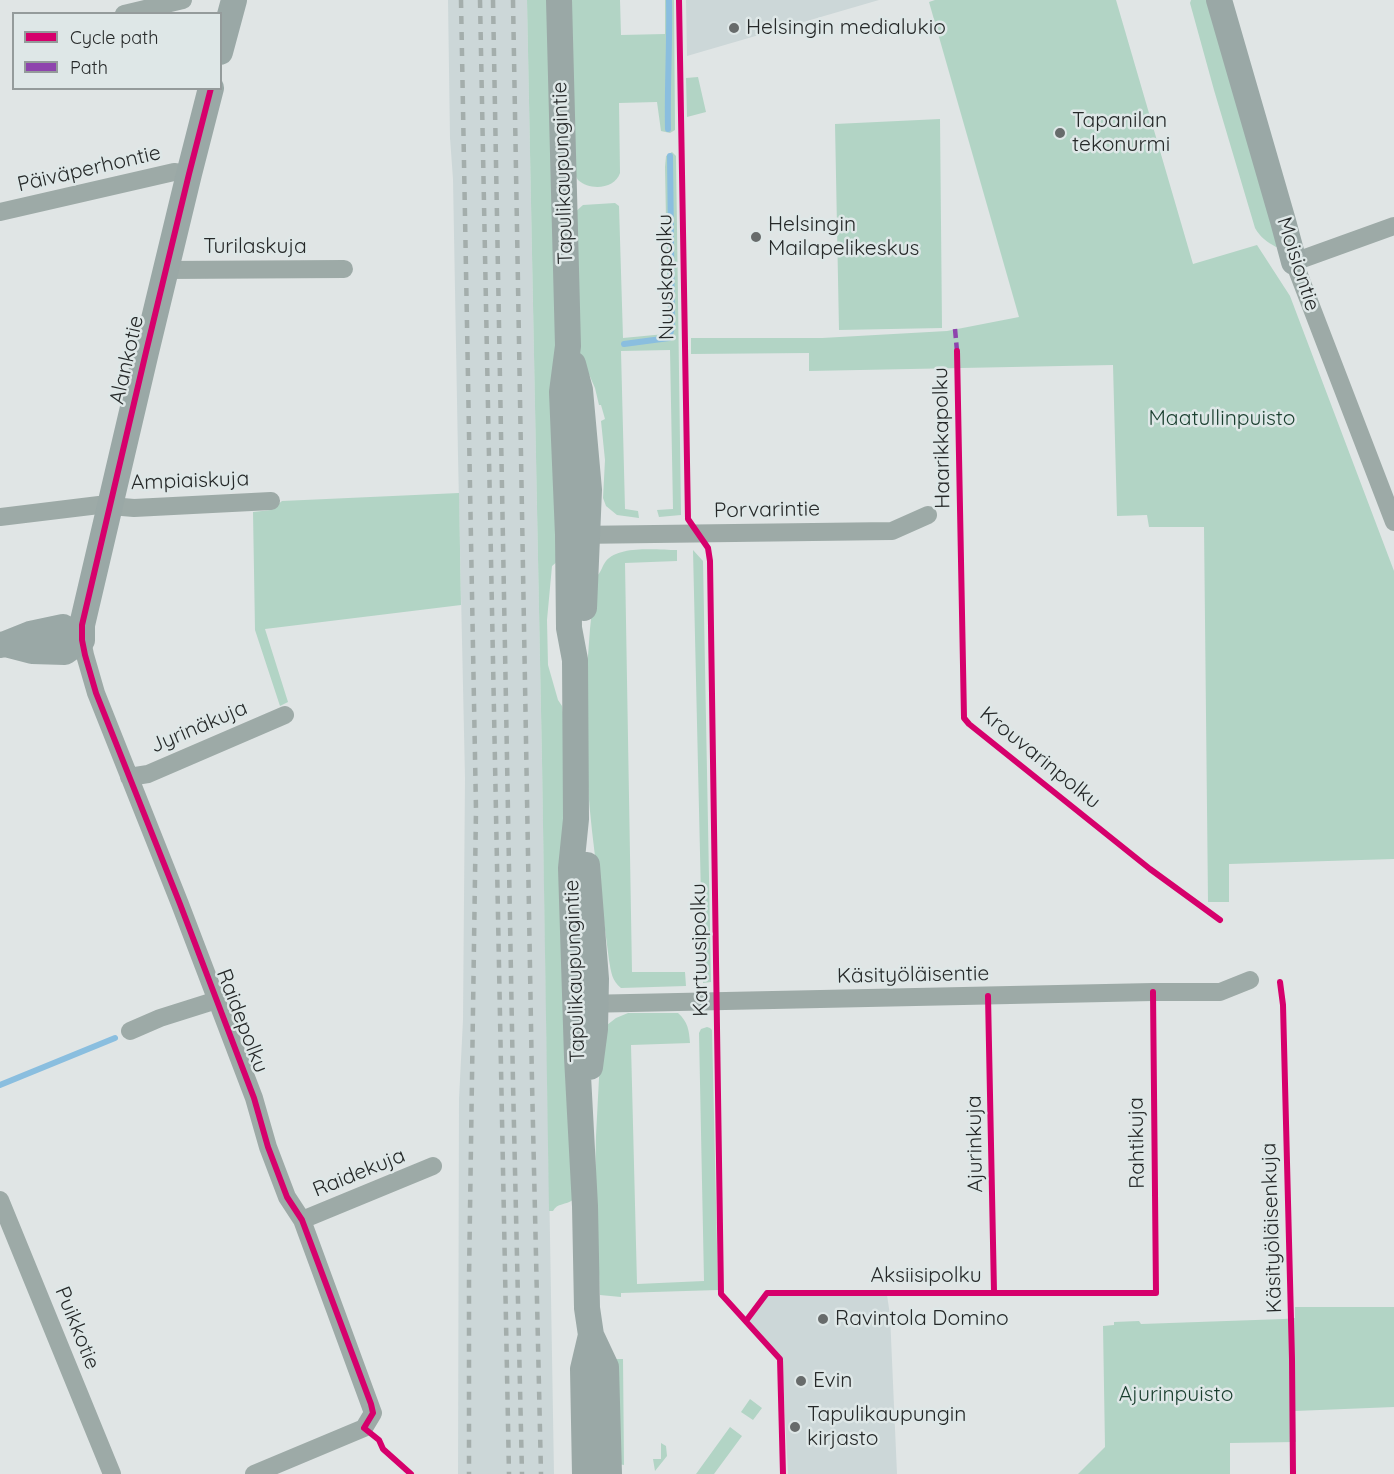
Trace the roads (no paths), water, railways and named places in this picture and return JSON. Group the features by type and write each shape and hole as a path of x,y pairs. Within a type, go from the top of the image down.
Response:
{"main road":[{"path":"222,45 234,0"},
{"name":"Tapulikaupungintie","path":"559,0 568,346 580,390 589,490 578,535 582,627 574,660 576,819 571,868 585,1004 581,1124 587,1308 591,1335 606,1367 609,1474"},
{"name":"Moisiontie","path":"1220,0 1294,262"},
{"name":"Alankotie","path":"82,640 82,625 165,270 210,90"},
{"path":"3,645 30,634 63,627 82,640"},
{"name":"Tapulikaupungintie","path":"585,1474 583,1369 591,1335"}],"street":[{"path":"132,12 183,0"},
{"name":"Päiväperhontie","path":"0,212 174,172 189,174"},
{"path":"1294,262 1394,226"},
{"name":"Moisiontie","path":"1294,262 1394,522"},
{"name":"Turilaskuja","path":"165,270 344,269"},
{"name":"Ampiaiskuja","path":"0,517 99,505 134,508 271,501"},
{"name":"Porvarintie","path":"578,535 892,531 928,515"},
{"name":"Raidepolku","path":"82,640 96,693 217,1000 254,1098 268,1147 287,1197 302,1220 374,1413 363,1428 254,1474"},
{"name":"Jyrinäkuja","path":"129,777 148,774 285,715"},
{"name":"Käsityöläisentie","path":"585,1004 1220,992 1250,980"},
{"path":"130,1031 160,1018 217,1000"},
{"name":"Raidekuja","path":"302,1220 433,1166"},
{"name":"Puikkotie","path":"0,1200 112,1474"}],"waterway":[{"path":"668,129 669,0"},
{"path":"624,344 669,338 672,327 670,156"},
{"path":"0,1085 115,1038"}],"railway":[{"path":"461,0 476,810 469,1278 469,1474"},
{"path":"480,0 509,1474"},
{"path":"493,0 522,1474"},
{"path":"513,0 541,1474"}],"place":[{"name":"Helsingin medialukio","path":"734,28"},
{"name":"Tapanilan tekonurmi","path":"1060,133"},
{"name":"Helsingin Mailapelikeskus","path":"756,237"},
{"name":"Ravintola Domino","path":"823,1319"},
{"name":"Evin","path":"801,1381"},
{"name":"Tapulikaupungin kirjasto","path":"795,1427"}],"park label":[{"name":"Maatullinpuisto","path":"1222,419"},
{"name":"Ajurinpuisto","path":"1176,1395"}]}
